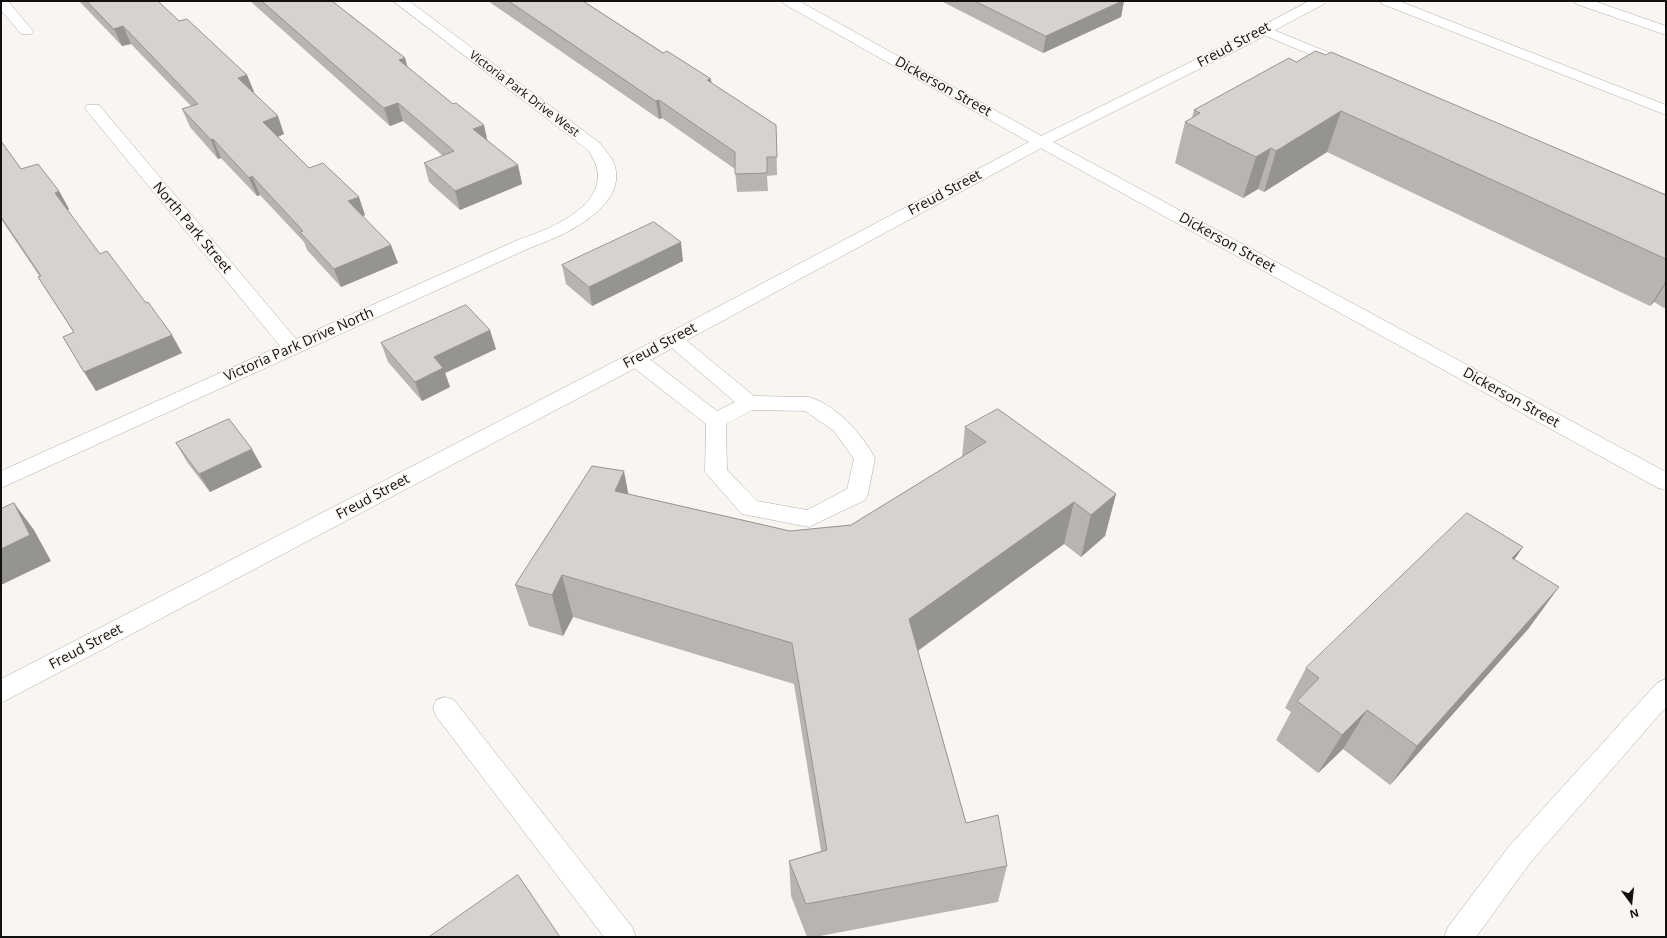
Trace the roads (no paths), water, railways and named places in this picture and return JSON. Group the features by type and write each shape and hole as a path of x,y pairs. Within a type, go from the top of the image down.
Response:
{"street":[{"path":"1,1 26,31"},
{"name":"Victoria Park Drive West","path":"400,1 576,134 591,142 604,157 608,177 605,188 594,205"},
{"name":"Dickerson Street","path":"789,1 1041,142 1666,482"},
{"name":"Freud Street","path":"1,692 673,340 1041,142 1244,41 1319,1"},
{"path":"1581,1 1666,31"},
{"path":"1264,30 1354,69"},
{"name":"North Park Street","path":"93,108 293,349"},
{"name":"Victoria Park Drive North","path":"1,480 526,243 553,233 578,219 594,205"}],"lane":[{"path":"1387,1 1666,110"},
{"path":"673,340 749,403"},
{"path":"636,359 716,421"},
{"path":"749,403 809,404 841,426 865,458 857,494 809,519 750,508 716,472 716,421 749,403"},
{"path":"1458,937 1520,854 1666,690"},
{"path":"445,708 622,937"}]}
